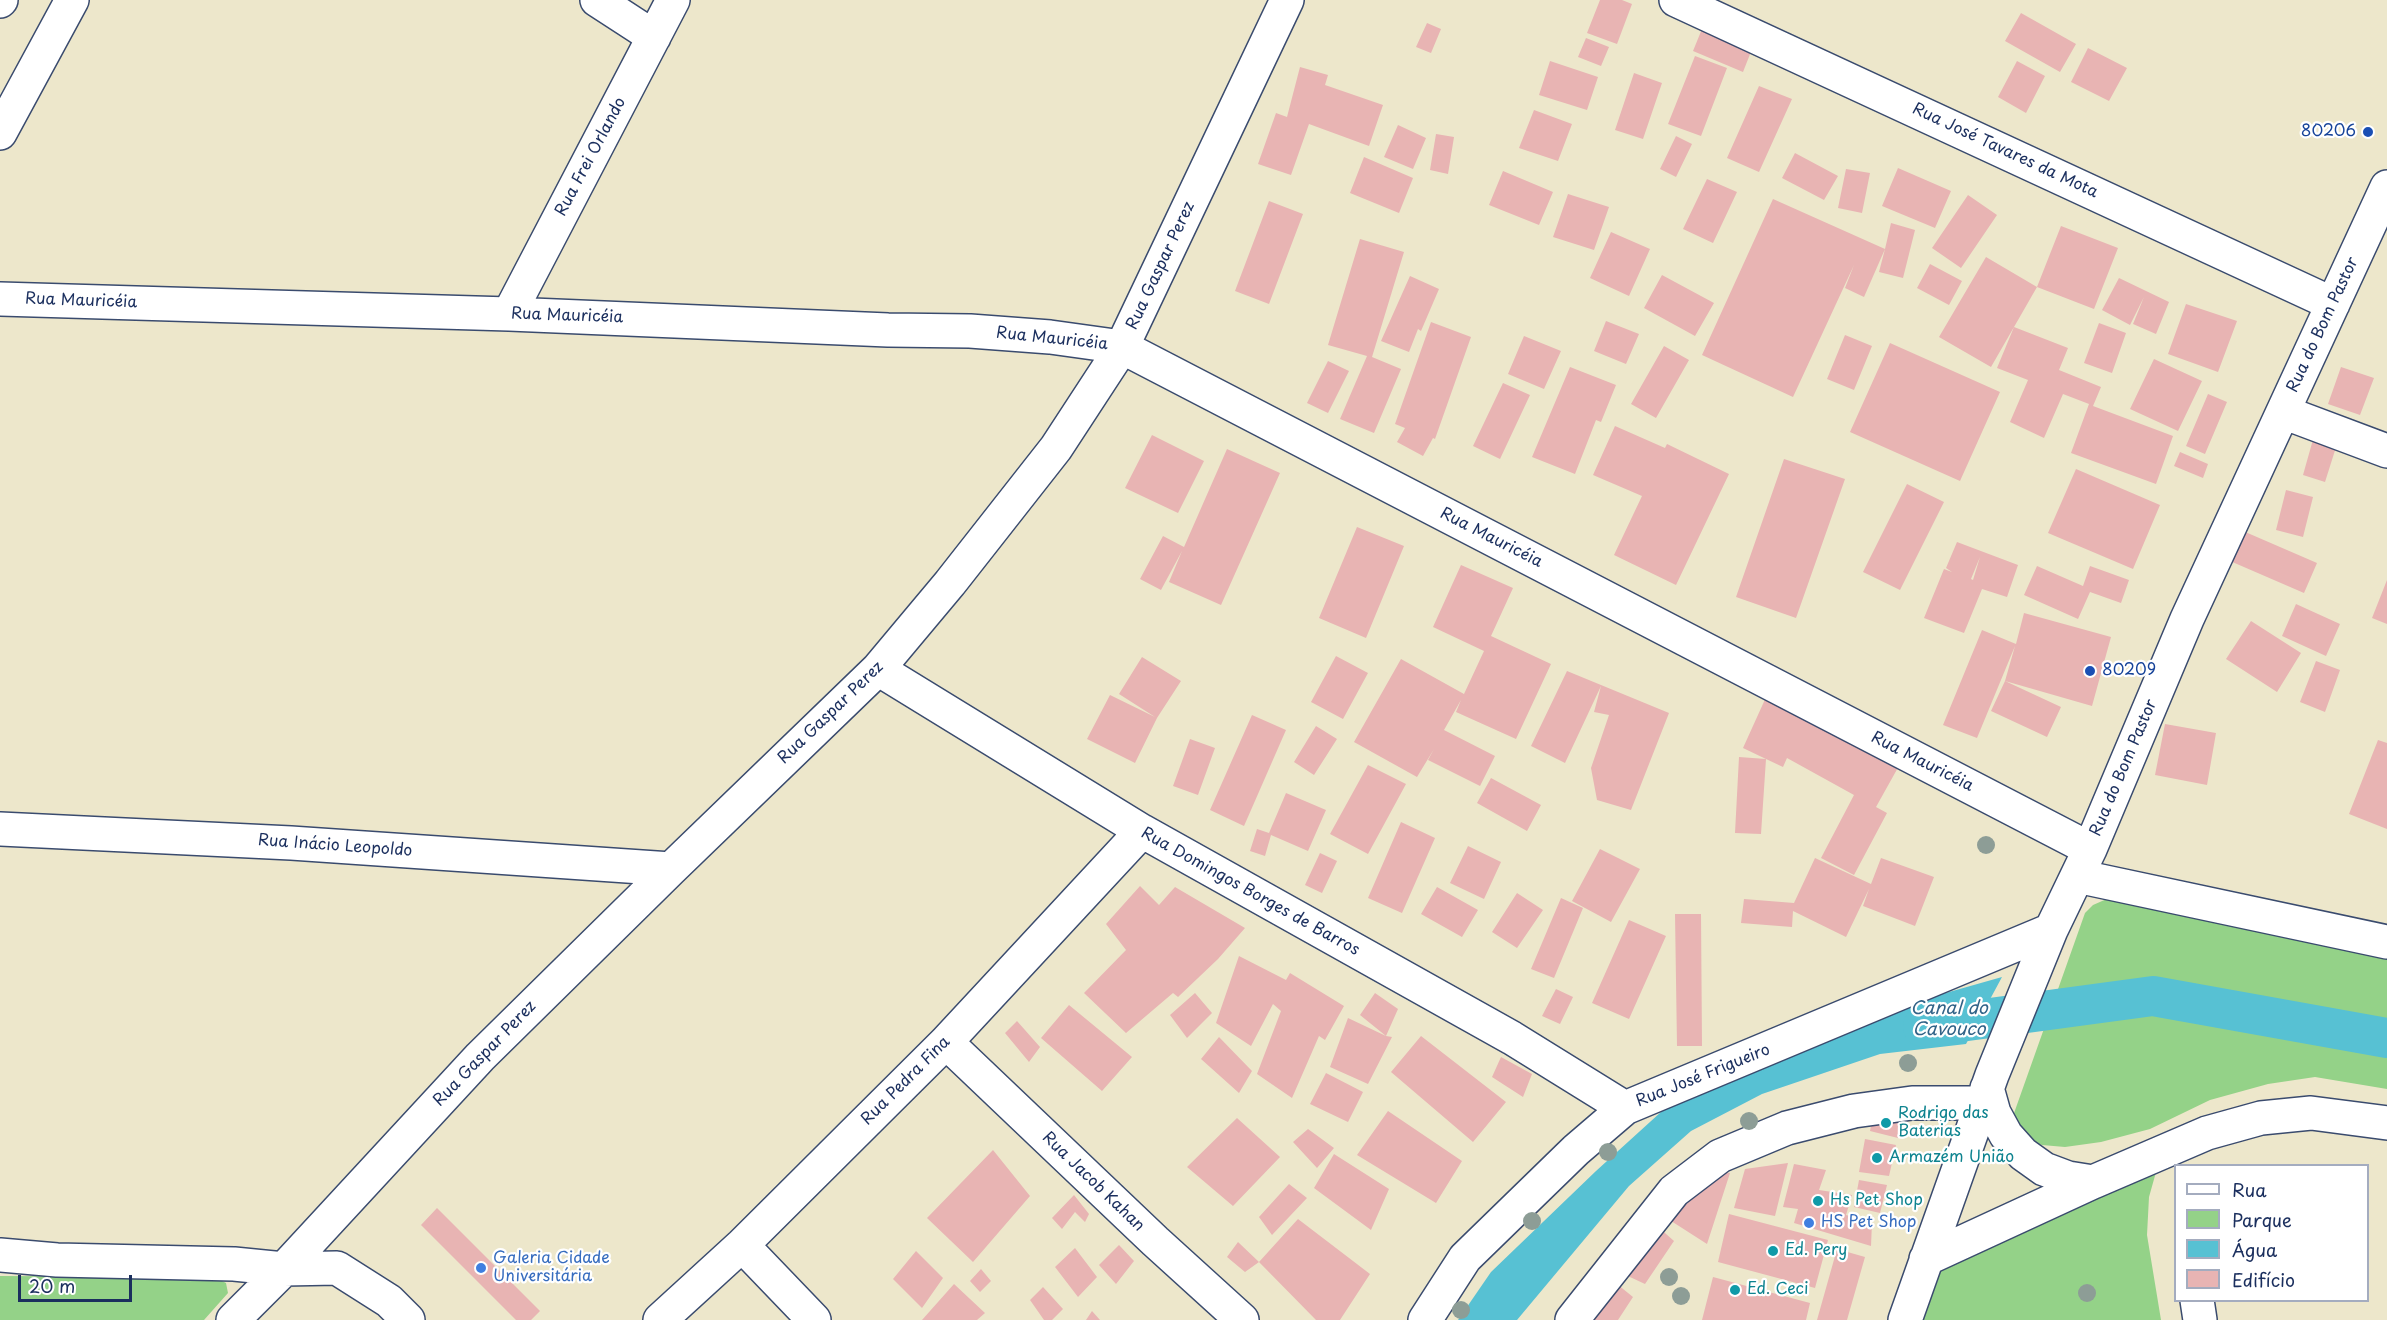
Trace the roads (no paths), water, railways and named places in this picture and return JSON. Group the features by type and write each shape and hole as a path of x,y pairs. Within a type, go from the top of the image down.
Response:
{"street":[{"path":"0,133 72,0"},
{"path":"597,0 654,37"},
{"name":"Rua Frei Orlando","path":"509,314 673,0"},
{"name":"Rua Gaspar Perez","path":"233,1320 284,1269 480,1057 878,669 950,584 1056,448 1122,347 1287,0"},
{"name":"Rua José Tavares da Mota","path":"1676,0 2333,304"},
{"name":"Rua do Bom Pastor","path":"1905,1320 1987,1089 2047,942 2084,862 2187,619 2387,188"},
{"name":"Rua Mauricéia","path":"0,299 970,331 1050,337 1122,347 2084,862 2387,942"},
{"path":"2283,412 2387,451"},
{"name":"Rua Domingos Borges de Barros","path":"878,669 1142,831 1502,1032 1625,1108"},
{"name":"Rua Inácio Leopoldo","path":"0,829 291,843 671,869"},
{"name":"Rua Pedra Fina","path":"660,1320 742,1245 946,1042 1142,831"},
{"name":"Rua José Frigueiro","path":"1425,1320 1465,1258 1576,1150 1625,1108 2047,942"},
{"name":"Rua Jacob Kahan","path":"946,1042 1155,1241 1242,1320"},
{"path":"1572,1320 1674,1191 1720,1156 1787,1128 1854,1111 1987,1089 1994,1113 2006,1135 2023,1154 2052,1172 2068,1178 2093,1182"},
{"path":"1926,1259 2093,1182 2207,1133 2261,1118 2311,1113 2387,1123"},
{"path":"2202,1164 2207,1133"},
{"path":"742,1245 814,1320"},
{"path":"0,1255 57,1260 234,1264 284,1269 337,1268 389,1301 408,1320"},
{"path":"2197,1302 2200,1320"}],"water":[{"name":"Canal do Cavouco","path":"2002,977 1966,1044 1880,1054 1762,1094 1691,1131 1629,1186 1517,1320 1458,1320 1491,1272 1672,1102 1861,1017"}],"waterway":[{"name":"Canal do Cavouco","path":"1923,1027 2153,996 2387,1038"}],"place":[{"name":"80206","path":"2368,132"},
{"name":"80209","path":"2090,671"},
{"name":"Rodrigo das Baterias","path":"1886,1123"},
{"name":"Armazém União","path":"1877,1158"},
{"name":"Hs Pet Shop","path":"1818,1201"},
{"name":"HS Pet Shop","path":"1809,1223"},
{"name":"Ed. Pery","path":"1773,1251"},
{"name":"Galeria Cidade Universitária","path":"481,1268"},
{"name":"Ed. Ceci","path":"1735,1290"}]}
